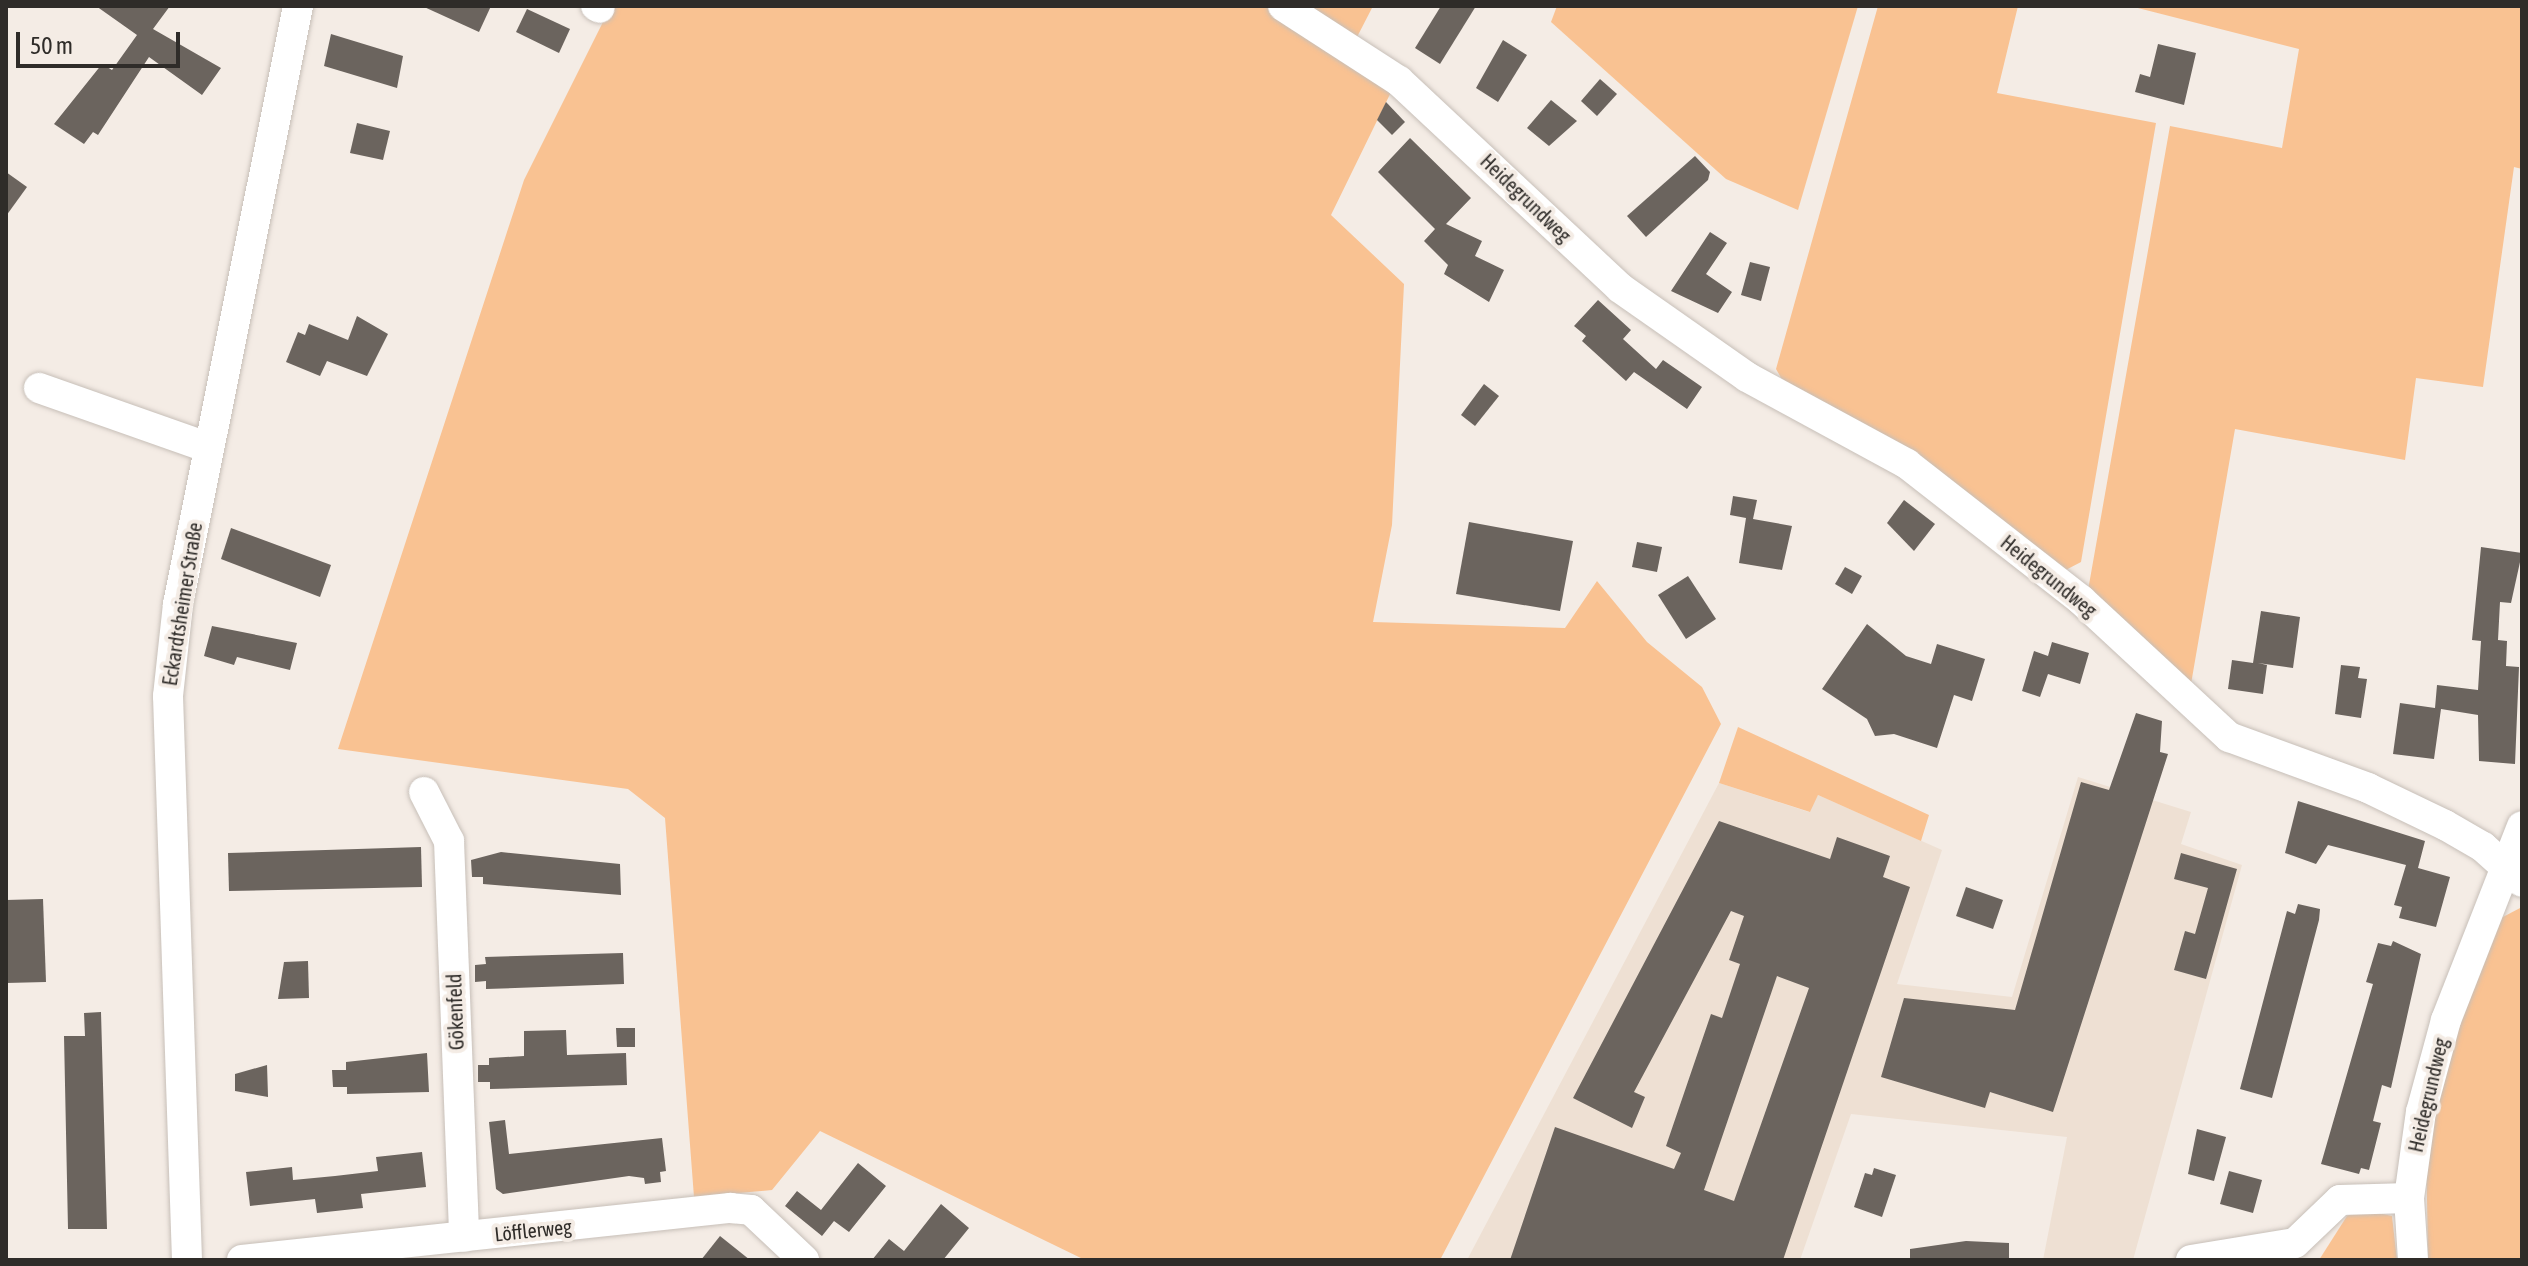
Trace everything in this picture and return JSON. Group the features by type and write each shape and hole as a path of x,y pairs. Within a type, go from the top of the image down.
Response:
{"street":[{"name":"Eckardtsheimer Straße","path":"187,1260 168,761 173,642 298,6"},
{"name":"Heidegrundweg","path":"1283,6 1399,81 1620,288 1747,377 1907,464 2081,600 2229,737 2368,788 2463,834 2515,875 2432,1068 2409,1198 2413,1260"},
{"path":"39,388 209,448"},
{"name":"Gökenfeld","path":"424,792 449,841 464,1237"},
{"path":"2515,875 2522,826"},
{"path":"2191,1260 2295,1243 2340,1200 2409,1198"},
{"name":"Löfflerweg","path":"242,1260 741,1208 751,1210 804,1260"}],"shaded area":[{"path":"611,6 1264,6 1393,88 1331,215 1404,284 1392,525 1373,622 1565,628 1597,581 1647,642 1702,687 1721,724 1440,1260 1085,1260 820,1131 772,1190 694,1197 665,818 628,789 338,749 524,180"},
{"path":"1300,6 1373,6 1356,39"},
{"path":"1557,6 1858,6 1798,210 1726,179 1551,22"},
{"path":"1878,6 2018,6 1997,93 2156,123 2081,562 2060,573 1784,383 1776,369"},
{"path":"2130,6 2522,6 2522,169 2514,167 2483,387 2416,378 2405,460 2235,429 2191,684 2087,596 2170,126 2282,148 2299,49"},
{"path":"1738,727 1929,815 1921,841 1818,795 1810,812 1719,783"},
{"path":"2078,777 2191,812 2181,844 2242,865 2133,1260 2043,1260 2067,1137 1851,1114 1800,1260 1467,1260 1719,783 1809,812 1818,795 1942,850 1897,984 2012,997"},
{"path":"2522,907 2522,1260 2428,1260 2426,1138 2459,1020 2501,918"},
{"path":"2360,1209 2392,1216 2397,1260 2319,1260 2347,1216"}],"building":[{"path":"96,6 170,6 153,29 221,68 202,95 149,57 98,135 93,132 84,144 54,124 102,64 112,70 137,35"},
{"path":"422,6 491,6 479,32"},
{"path":"1441,6 1476,6 1440,64 1415,48"},
{"path":"527,9 570,29 559,53 516,32"},
{"path":"331,34 403,56 397,88 324,66"},
{"path":"1503,40 1527,55 1498,102 1476,88"},
{"path":"2158,44 2196,53 2184,105 2135,92 2140,74 2150,77"},
{"path":"1600,79 1617,94 1597,116 1581,101"},
{"path":"1551,100 1577,121 1549,146 1527,128"},
{"path":"1386,102 1405,122 1392,135 1377,120"},
{"path":"357,123 390,131 383,160 350,153"},
{"path":"1410,138 1471,198 1446,224 1482,241 1475,256 1504,270 1489,302 1444,274 1448,265 1424,241 1435,229 1378,172"},
{"path":"1695,156 1710,172 1708,180 1646,237 1627,216"},
{"path":"6,172 27,187 6,216"},
{"path":"1710,232 1727,243 1706,274 1732,292 1718,313 1671,291"},
{"path":"1750,262 1770,267 1761,301 1741,295"},
{"path":"1598,300 1631,330 1623,339 1656,369 1663,360 1702,387 1687,409 1634,372 1626,381 1582,341 1586,336 1574,326"},
{"path":"357,316 388,334 367,376 327,361 320,376 286,362 298,332 305,335 309,324 348,340"},
{"path":"1484,384 1499,396 1475,426 1461,415"},
{"path":"1733,496 1757,500 1753,519 1792,526 1782,570 1739,563 1746,518 1730,515"},
{"path":"1904,500 1935,524 1914,551 1887,523"},
{"path":"1469,522 1573,541 1560,611 1456,594"},
{"path":"231,528 331,565 320,597 221,559"},
{"path":"1637,542 1662,547 1657,572 1632,567"},
{"path":"2481,547 2522,553 2511,603 2500,602 2498,640 2507,641 2506,666 2519,667 2515,764 2479,761 2478,715 2441,709 2434,759 2393,754 2400,703 2435,708 2437,685 2478,690 2481,641 2472,640"},
{"path":"1845,567 1862,576 1852,594 1835,584"},
{"path":"1688,576 1716,619 1686,639 1658,595"},
{"path":"2261,611 2300,617 2293,668 2258,663 2267,665 2263,694 2228,689 2232,660 2253,663"},
{"path":"1867,624 1906,656 1931,664 1937,644 1985,659 1972,701 1954,695 1937,748 1894,734 1875,736 1867,719 1822,689"},
{"path":"212,626 297,643 290,670 237,657 234,665 204,656"},
{"path":"2052,642 2089,653 2080,684 2048,674 2040,697 2022,691 2034,651 2048,656"},
{"path":"2341,665 2360,667 2358,678 2367,679 2361,718 2335,714"},
{"path":"2136,713 2162,721 2160,752 2168,754 2053,1112 1990,1092 1985,1108 1881,1077 1904,998 2015,1010 2081,782 2109,790"},
{"path":"2298,801 2425,841 2418,868 2450,877 2436,927 2399,918 2402,907 2394,905 2406,865 2328,845 2316,864 2285,853"},
{"path":"1719,821 1830,859 1837,837 1890,856 1883,877 1910,887 1783,1260 1510,1260 1555,1127 1674,1169 1681,1153 1666,1146 1711,1014 1722,1018 1740,964 1729,960 1744,916 1731,911 1634,1092 1645,1097 1632,1128 1573,1098","holes":["1777,976 1809,988 1734,1201 1704,1190"]},
{"path":"421,847 422,887 229,891 228,853"},
{"path":"501,852 620,864 621,895 483,884 483,877 472,877 471,860"},
{"path":"2181,853 2237,869 2206,979 2174,970 2185,931 2195,934 2208,888 2174,879"},
{"path":"1966,887 2003,900 1993,929 1956,916"},
{"path":"43,899 46,982 6,983 6,900"},
{"path":"2298,904 2320,909 2319,920 2272,1098 2240,1089 2287,911 2295,914"},
{"path":"2393,941 2421,954 2391,1088 2382,1085 2373,1121 2381,1123 2369,1170 2361,1168 2359,1174 2321,1164 2373,984 2366,982 2378,943 2391,946"},
{"path":"623,953 624,984 486,989 486,981 475,982 475,965 486,964 485,957"},
{"path":"308,961 309,998 278,999 284,962"},
{"path":"101,1012 107,1229 68,1229 64,1036 85,1036 84,1013"},
{"path":"616,1028 635,1028 635,1047 617,1047"},
{"path":"566,1030 567,1055 626,1053 627,1085 490,1089 490,1082 478,1082 478,1065 489,1065 489,1058 524,1056 524,1031"},
{"path":"427,1053 429,1092 347,1094 347,1087 333,1087 332,1070 346,1070 346,1062"},
{"path":"267,1065 268,1097 235,1091 235,1074"},
{"path":"505,1120 509,1154 662,1138 666,1171 660,1172 661,1182 645,1184 644,1178 629,1176 503,1194 496,1189 489,1122"},
{"path":"2197,1129 2226,1137 2214,1181 2188,1174"},
{"path":"422,1152 426,1187 361,1194 363,1208 317,1213 315,1199 250,1206 246,1172 292,1167 293,1180 335,1176 378,1171 376,1157"},
{"path":"858,1163 886,1186 849,1232 834,1221 822,1236 785,1206 797,1191 821,1210"},
{"path":"1874,1168 1896,1175 1882,1217 1854,1207 1865,1173 1872,1175"},
{"path":"2229,1171 2262,1180 2253,1213 2220,1204"},
{"path":"941,1204 969,1228 943,1260 872,1260 889,1239 904,1251"},
{"path":"720,1236 750,1260 701,1260"},
{"path":"1966,1241 2009,1243 2009,1260 1910,1260 1910,1249"}]}
